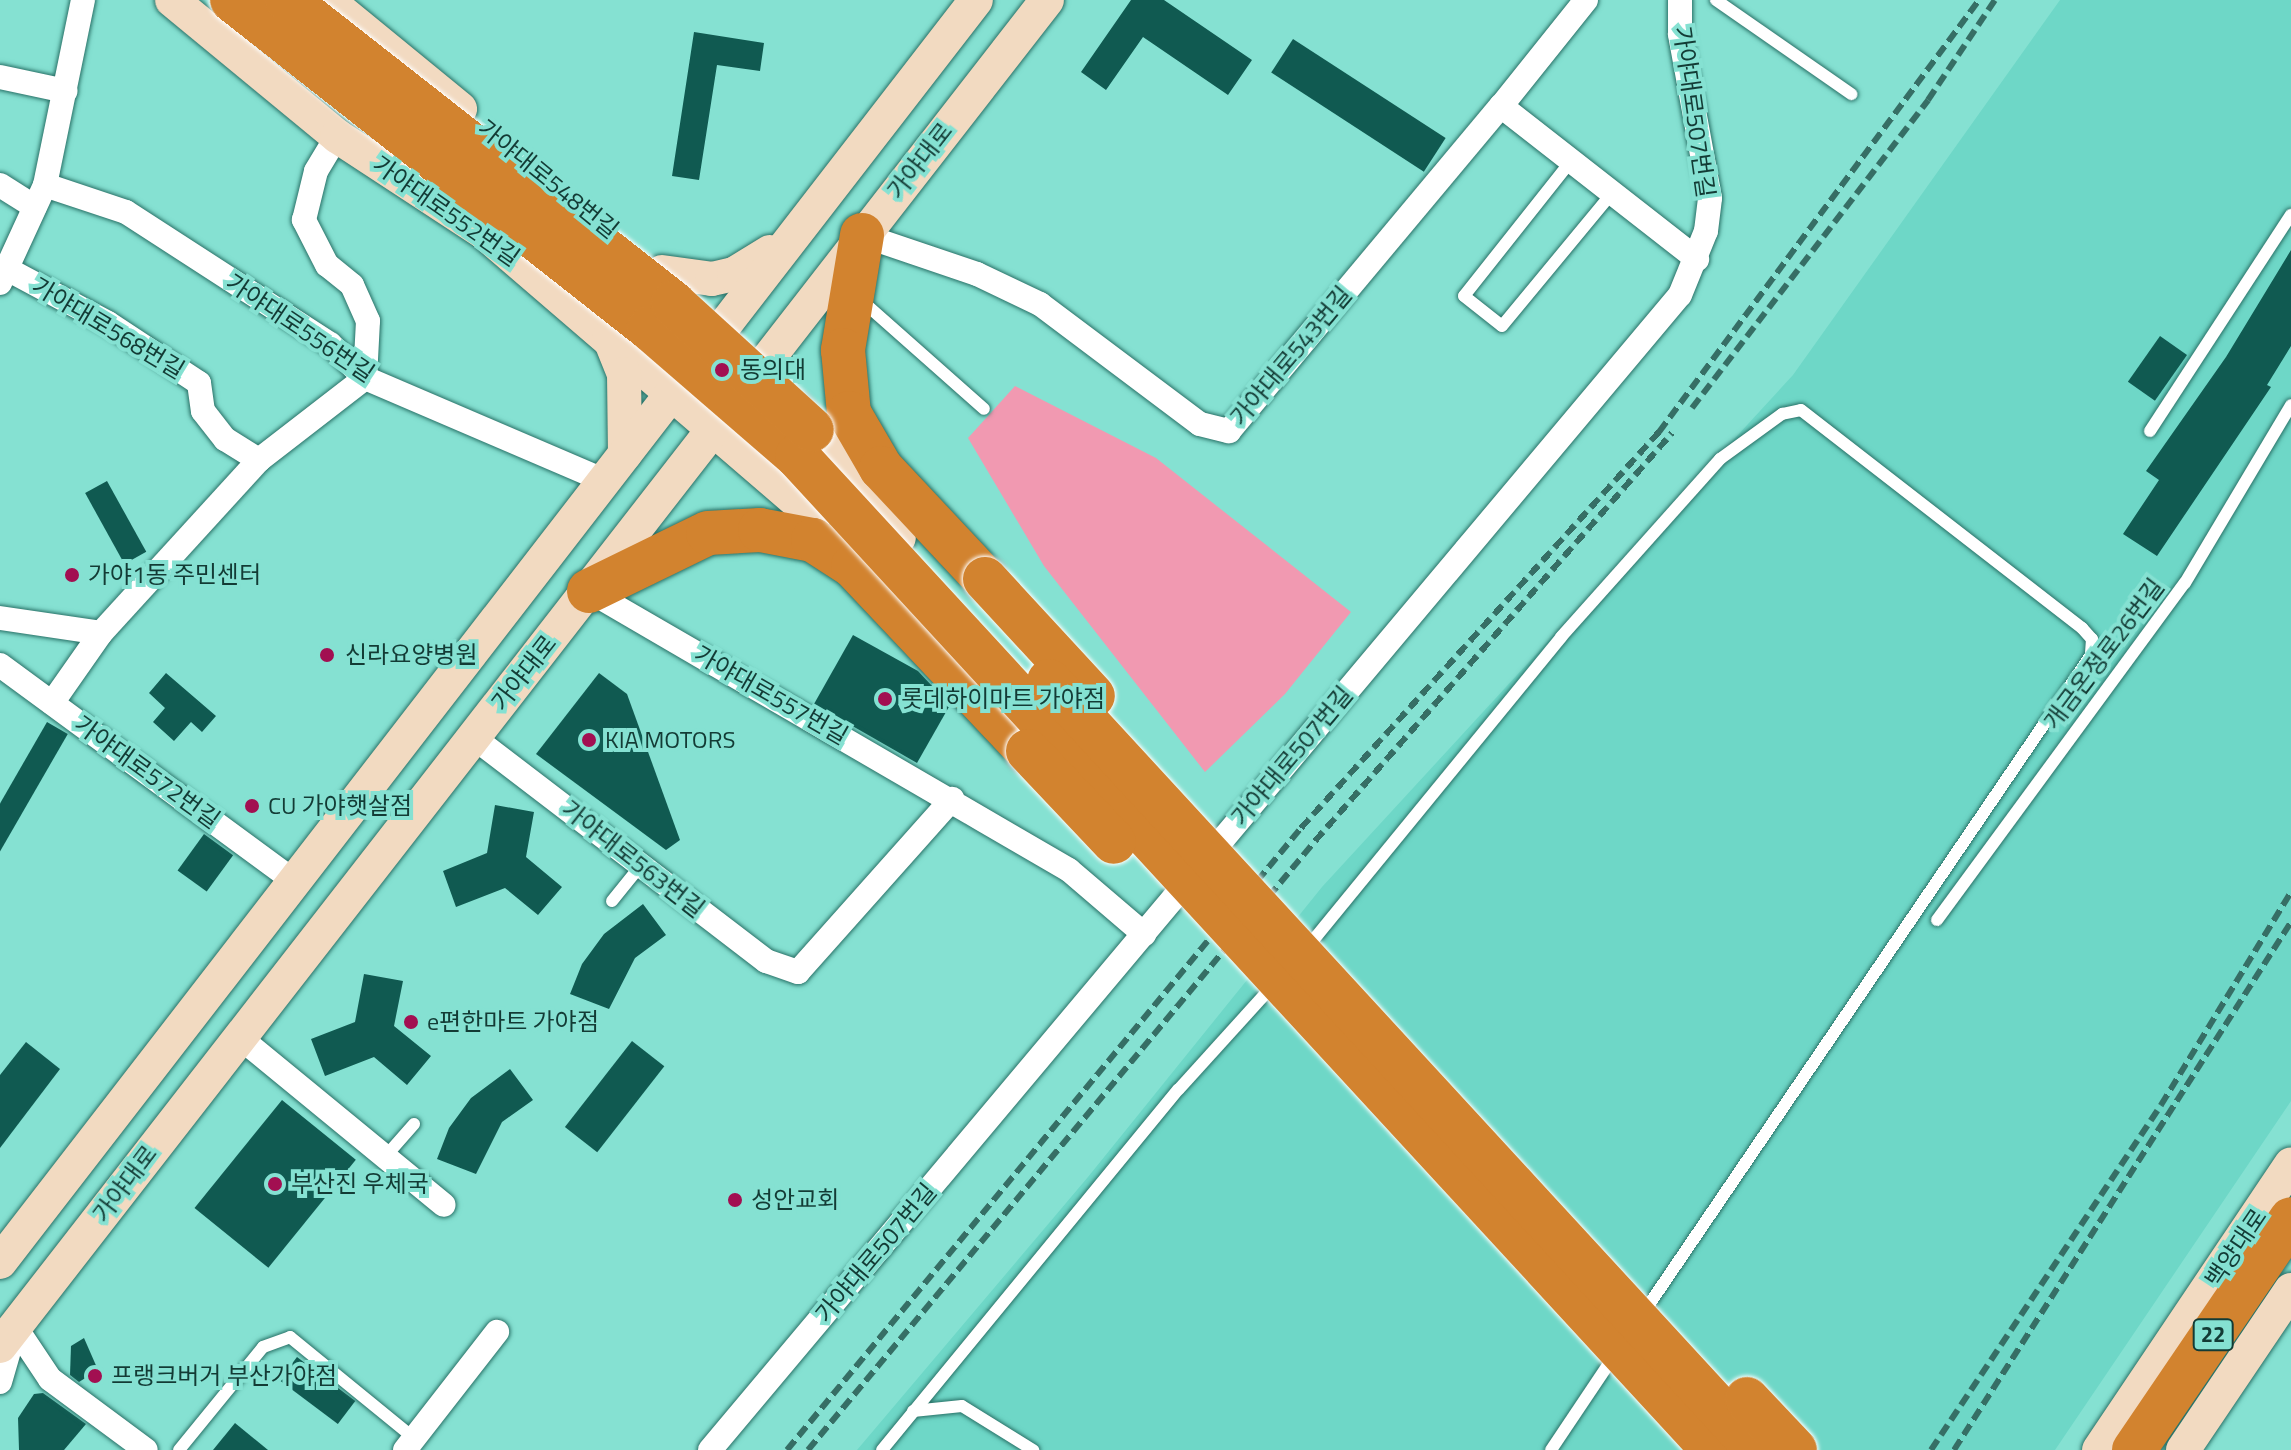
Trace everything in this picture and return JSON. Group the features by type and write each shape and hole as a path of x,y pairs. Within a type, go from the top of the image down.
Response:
{"highway":[{"path":"232,0 649,328 797,456 1713,1450"},
{"path":"287,0 673,303 820,437 1757,1450"},
{"path":"862,235 850,291 843,350 849,413 881,468 1795,1450"},
{"path":"585,597 708,533 760,530 813,540 853,566 1682,1450"},
{"name":"22","path":"2134,1450 2291,1219"},
{"name":"22","path":"2168,1450 2291,1266"}],"main road":[{"name":"가야대로552번길","path":"172,0 337,136 485,233 673,390 814,516 956,607 899,538"},
{"name":"가야대로548번길","path":"327,0 724,324 899,538"},
{"path":"0,1262 976,0"},
{"name":"가야대로","path":"12,1320 585,597 862,235 1047,0"},
{"path":"662,272 692,279 734,274 758,262 792,234"},
{"path":"609,337 624,374 625,454"},
{"path":"847,397 841,429 899,538"},
{"path":"708,533 766,510 814,516"},
{"path":"535,571 576,544 586,543 597,560 585,597"},
{"name":"백양대로","path":"2099,1450 2291,1164"},
{"path":"2183,1450 2291,1290"}],"street":[{"path":"4,276 40,196 66,91 83,0"},
{"path":"1586,0 1501,106 1697,259"},
{"name":"가야대로507번길","path":"710,1450 1680,295 1697,259 1710,198 1680,34 1680,0"},
{"path":"0,77 66,91"},
{"name":"가야대로543번길","path":"862,235 977,274 1040,304 1200,424 1229,431 1501,106"},
{"path":"52,703 101,633 259,460 365,378 368,321 352,285 327,265 304,220 316,171 337,136"},
{"path":"0,185 40,196"},
{"name":"가야대로556번길","path":"40,196 126,212 330,344 365,378 605,481"},
{"name":"가야대로568번길","path":"4,276 108,323 199,383 203,411 225,439 259,460"},
{"name":"가야대로557번길","path":"585,597 952,799 1069,870 1144,934"},
{"path":"0,618 101,633"},
{"name":"가야대로572번길","path":"0,666 293,880"},
{"name":"가야대로563번길","path":"473,737 766,961 798,972 952,799"},
{"path":"238,1036 444,1205"},
{"path":"0,1382 12,1320"},
{"path":"12,1320 50,1379 146,1450"},
{"path":"409,1444 497,1332"}],"lane":[{"name":"가야대로507번길","path":"1716,0 1851,94"},
{"path":"1571,161 1464,296 1502,326 1612,193"},
{"path":"2150,431 2291,215"},
{"path":"850,291 984,409"},
{"name":"개금온정로26번길","path":"1937,920 2185,583 2291,405"},
{"path":"882,1450 1179,1089 1330,922 1582,613 1720,459 1782,414 1801,410 2082,628 2092,639 2091,655 1551,1450"},
{"path":"612,901 641,865"},
{"path":"385,1157 414,1124"},
{"path":"179,1450 263,1347 290,1337 409,1444"},
{"path":"913,1411 962,1406 1033,1450"}],"shaded area":[{"path":"2060,0 2291,0 2291,1101 2055,1450 857,1450 1088,1177 1322,887 1793,375"},
{"path":"1015,386 1156,458 1351,612 1285,694 1205,772 1044,566 968,438"}],"building":[{"path":"1131,0 1164,0 1252,60 1228,95 1143,37 1106,90 1081,72"},
{"path":"694,32 764,43 760,71 717,65 699,180 672,176"},
{"path":"1293,39 1446,138 1424,172 1271,73"},
{"path":"2291,250 2291,346 2267,385 2271,387 2157,556 2123,534 2159,480 2146,471 2226,357"},
{"path":"2160,336 2187,355 2155,401 2128,382"},
{"path":"107,481 146,552 124,564 85,493"},
{"name":"롯데하이마트 가야점","path":"853,635 918,671 950,705 917,763 814,704"},
{"path":"166,673 216,716 202,732 191,722 174,741 153,722 165,708 149,693"},
{"path":"599,673 627,694 680,840 666,850 536,754"},
{"path":"47,722 68,734 0,851 0,803"},
{"path":"495,805 534,812 526,857 562,887 538,915 505,888 456,907 443,871 487,853"},
{"path":"204,834 233,855 207,892 178,870"},
{"path":"643,904 666,935 635,958 609,1009 570,994 582,964 604,934"},
{"path":"364,974 403,981 394,1026 431,1056 407,1085 374,1057 325,1076 311,1039 355,1022"},
{"path":"632,1041 664,1066 597,1152 565,1127"},
{"path":"26,1042 60,1069 0,1148 0,1075"},
{"path":"510,1069 533,1100 502,1122 476,1174 437,1159 449,1128 471,1098"},
{"name":"부산진 우체국","path":"282,1100 356,1160 268,1268 195,1208"},
{"path":"84,1338 98,1370 79,1382 70,1375 71,1346"},
{"path":"297,1357 355,1401 338,1424 280,1380"},
{"path":"43,1393 86,1424 64,1450 19,1450 18,1418 34,1394"},
{"path":"235,1423 268,1450 213,1450"}],"railway":[{"path":"787,1450 1301,828 1659,432 1979,0"},
{"path":"1692,408 1928,100 1995,0"},
{"path":"808,1450 1315,841 1672,433"},
{"path":"1931,1450 2161,1105 2291,892"},
{"path":"1954,1450 2291,922"}],"place":[{"name":"동의대","path":"722,370"},
{"name":"가야1동 주민센터","path":"72,575"},
{"name":"신라요양병원","path":"327,655"},
{"name":"롯데하이마트 가야점","path":"885,699"},
{"name":"KIA MOTORS","path":"589,740"},
{"name":"CU 가야햇살점","path":"252,806"},
{"name":"e편한마트 가야점","path":"411,1022"},
{"name":"부산진 우체국","path":"275,1184"},
{"name":"성안교회","path":"735,1200"},
{"name":"프랭크버거 부산가야점","path":"95,1376"}]}
